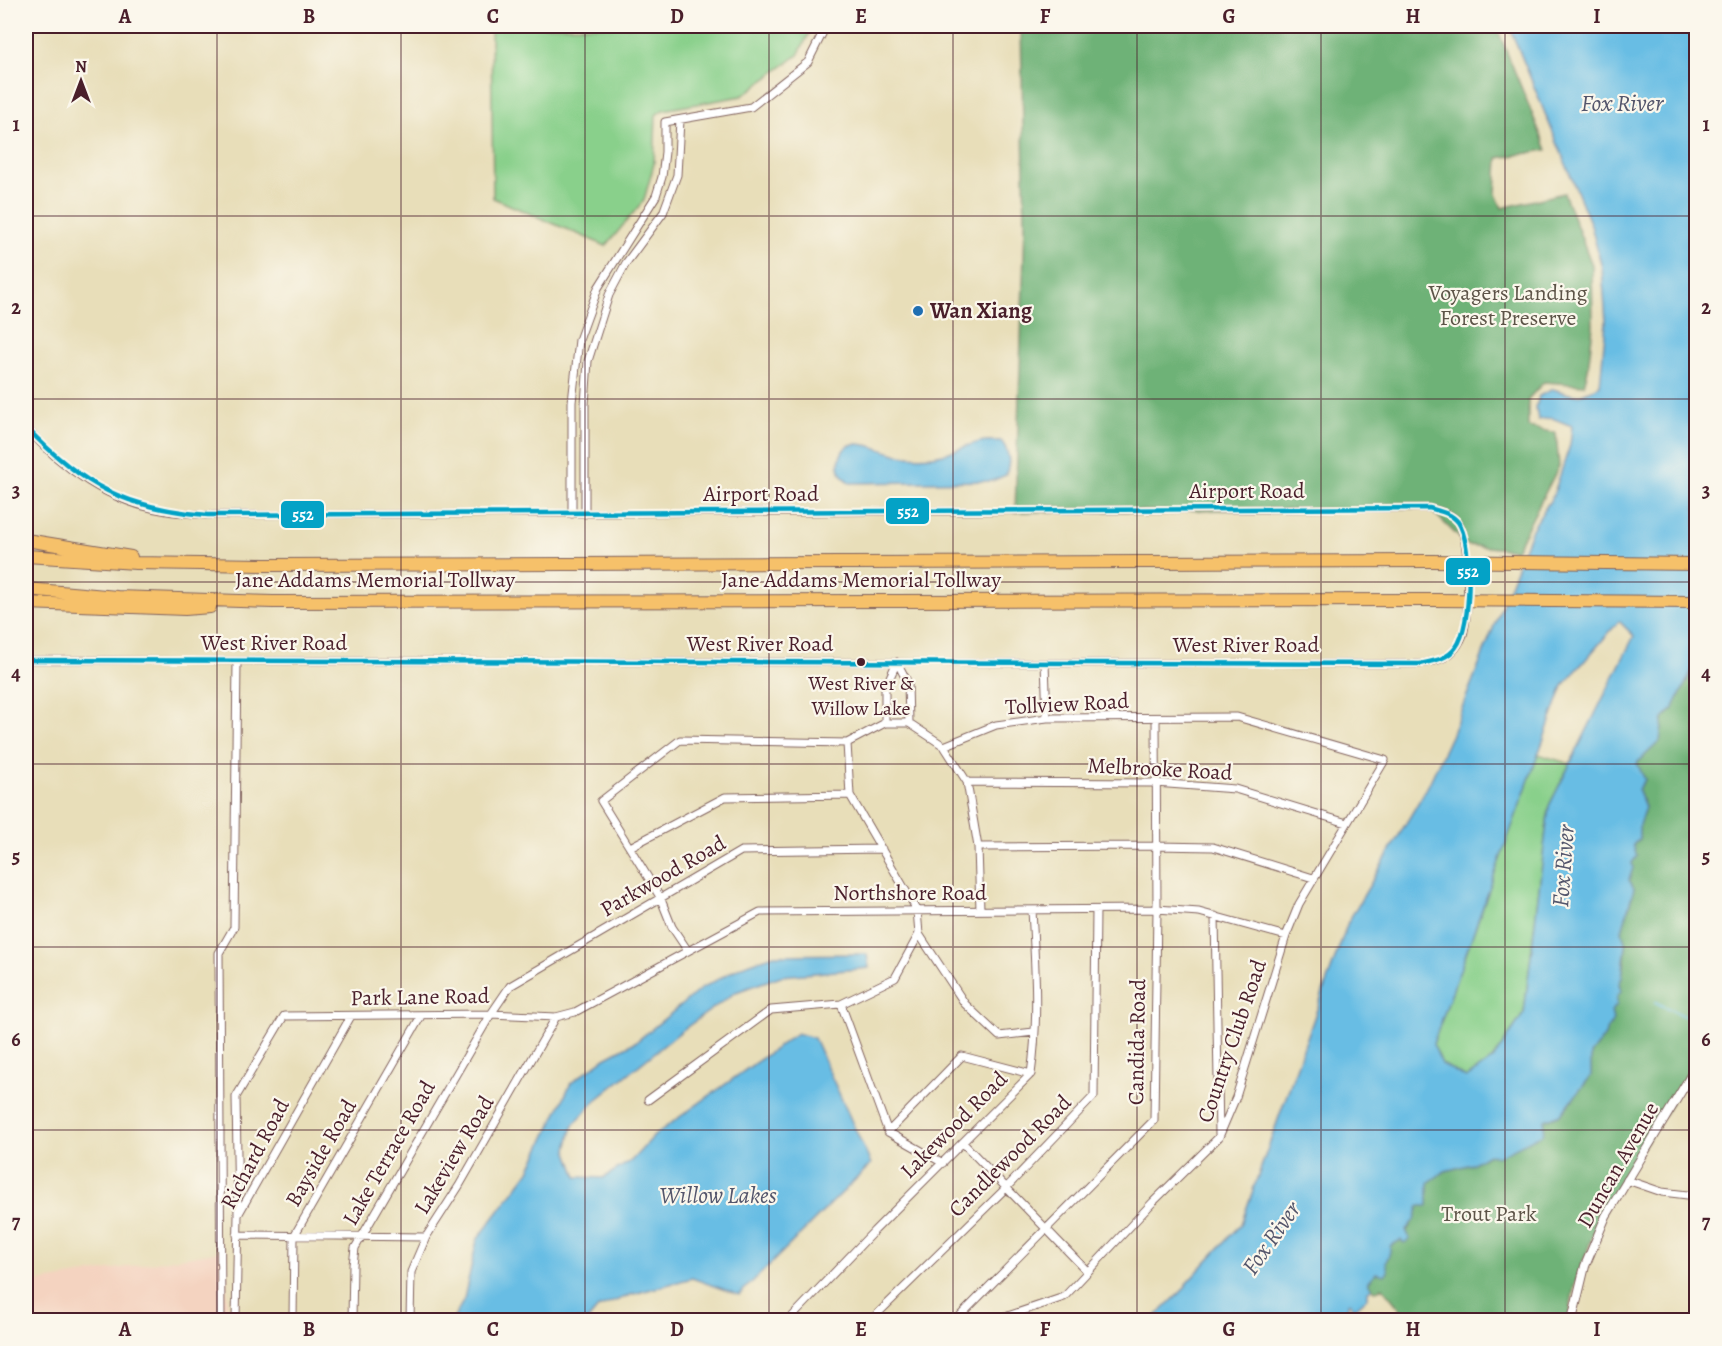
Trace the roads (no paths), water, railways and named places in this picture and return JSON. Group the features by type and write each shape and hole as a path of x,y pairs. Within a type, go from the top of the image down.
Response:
{"highway":[{"path":"26,540 99,550 155,563"},
{"name":"Jane Addams Memorial Tollway","path":"26,556 155,563 290,565 1432,561 1696,564"},
{"name":"Jane Addams Memorial Tollway","path":"26,589 117,597 273,602 1434,600 1696,602"},
{"path":"26,603 185,609 273,602"}],"street":[{"path":"572,514 572,402 579,340 593,299 610,267 656,196 662,177 665,122 751,107 808,62 826,26"},
{"path":"585,514 585,404 588,361 605,304 627,263 663,213 677,175 680,120"},
{"path":"593,299 605,304"},
{"name":"Airport Road","path":"26,427 41,444 88,482 141,505 165,511 208,515 1429,508 1445,512 1456,520 1464,532 1467,545 1467,581"},
{"name":"West River Road","path":"26,660 1420,664 1439,660 1452,653 1462,638 1466,620 1467,581"},
{"path":"221,1320 219,953 234,927 237,661"},
{"path":"897,662 908,683 909,723"},
{"path":"885,723 885,688 897,662"},
{"path":"1045,663 1047,718"},
{"name":"Tollview Road","path":"944,746 996,726 1047,718 1237,717 1385,760"},
{"name":"Candida Road","path":"956,1320 1155,1120 1156,718"},
{"path":"688,951 672,927 660,897 602,801 680,740 847,743 885,723 909,723 944,746 967,782 978,847 980,910"},
{"path":"847,743 849,795 917,910 919,934 965,1004 999,1036 1034,1032"},
{"name":"Country Club Road","path":"996,1320 1064,1297 1153,1202 1219,1137 1236,1097 1286,936 1299,904 1385,760"},
{"name":"Melbrooke Road","path":"967,782 1155,783 1235,789 1347,823"},
{"path":"630,847 726,797 849,795"},
{"path":"978,847 1213,847 1313,878"},
{"name":"Parkwood Road","path":"490,1014 510,986 741,851 882,849"},
{"name":"Northshore Road","path":"556,1017 575,1012 760,912 1157,909 1199,912 1286,936"},
{"name":"Lakewood Road","path":"789,1320 874,1231 1031,1074 1034,1050 1035,973 1032,910"},
{"name":"Candlewood Road","path":"871,1320 1006,1188 1094,1096 1096,910"},
{"path":"1215,916 1219,1137"},
{"path":"648,1100 771,1010 841,1004 895,978 919,934"},
{"path":"841,1004 888,1132 943,1163"},
{"name":"Park Lane Road","path":"238,1215 236,1097 284,1016 490,1014 556,1017"},
{"name":"Lake Terrace Road","path":"352,1320 352,1265 356,1248 490,1014"},
{"name":"Richard Road","path":"236,1320 238,1215 351,1016"},
{"name":"Bayside Road","path":"293,1320 294,1236 421,1016"},
{"name":"Lakeview Road","path":"410,1320 411,1272 426,1238 459,1186 556,1017"},
{"path":"888,1132 962,1056 1031,1074"},
{"name":"Duncan Avenue","path":"1572,1320 1591,1248 1606,1216 1671,1112 1696,1067"},
{"path":"963,1143 1087,1271"},
{"path":"1627,1180 1662,1191 1696,1196"},
{"path":"237,1235 426,1238"},
{"path":"692,1320 706,1320"}],"water":[{"name":"Fox River","path":"1509,26 1696,26 1696,662 1673,709 1663,719 1660,741 1637,763 1645,780 1638,789 1645,807 1639,825 1639,839 1633,845 1637,856 1632,863 1633,868 1629,880 1634,888 1622,931 1626,946 1619,984 1621,991 1617,997 1617,1005 1611,1011 1613,1020 1591,1054 1591,1076 1561,1114 1545,1120 1543,1134 1497,1157 1488,1154 1472,1164 1445,1171 1428,1183 1428,1206 1419,1206 1415,1219 1406,1230 1410,1239 1404,1243 1401,1240 1390,1246 1386,1262 1388,1271 1385,1275 1376,1273 1368,1282 1372,1289 1368,1291 1368,1297 1354,1309 1350,1303 1348,1304 1347,1318 1344,1320 1146,1320 1154,1318 1185,1288 1241,1224 1348,922 1428,786 1451,736 1532,529 1553,496 1570,445 1572,426 1552,418 1538,420 1536,408 1539,396 1553,389 1577,395 1600,385 1606,322 1602,268 1591,225","holes":["1619,621 1634,636 1549,806 1524,1013 1493,1059 1466,1078 1442,1064 1433,1044 1563,686"]},
{"path":"986,441 1001,441 1008,457 1006,475 992,481 850,483 842,475 839,467 842,453 855,444 864,444 900,455 921,457 940,455"},
{"name":"Willow Lakes","path":"867,954 869,968 781,976 736,992 684,1029 596,1100 573,1125 567,1149 577,1177 603,1178 631,1161 656,1134 797,1033 814,1038 871,1164 739,1295 692,1278 630,1295 598,1308 588,1320 453,1320 464,1299 477,1240 529,1171 571,1083 605,1058 637,1041 702,988 742,966 774,955"}],"waterway":[{"path":"1655,1002 1684,1016 1696,1018"}],"place":[{"name":"Wan Xiang","path":"918,311"},
{"name":"West River & Willow Lake","path":"861,662"}],"park label":[{"name":"Voyagers Landing Forest Preserve","path":"1508,306"},
{"name":"Trout Park","path":"1489,1214"}]}
